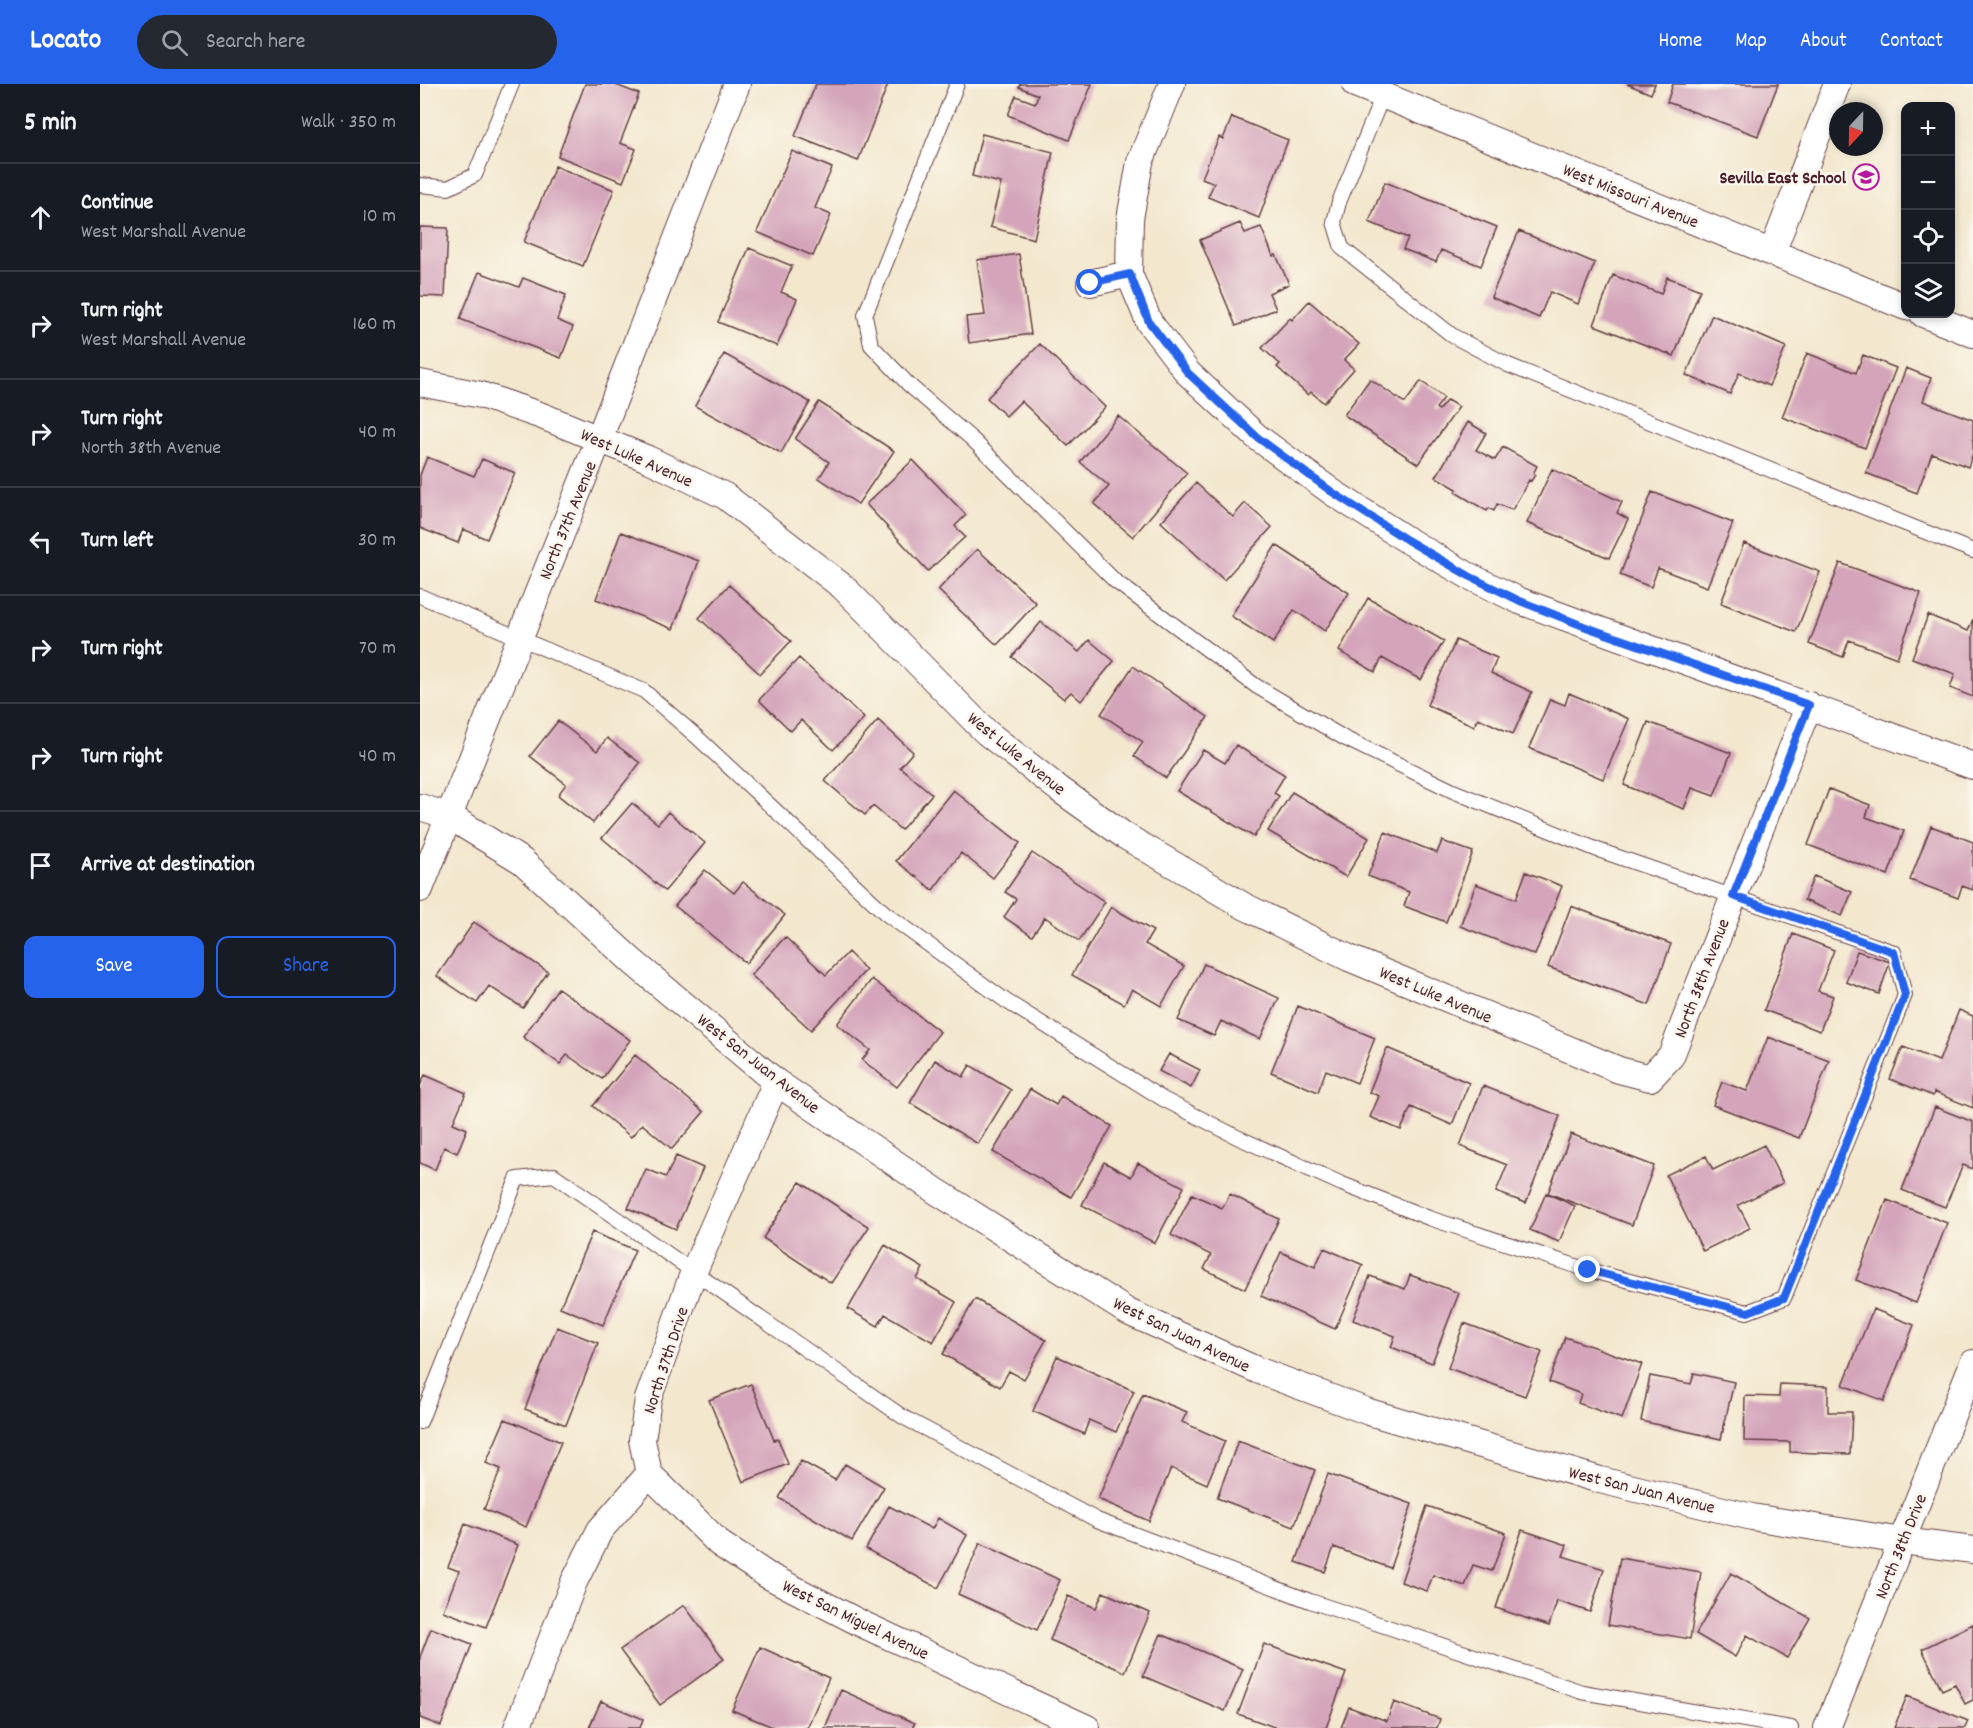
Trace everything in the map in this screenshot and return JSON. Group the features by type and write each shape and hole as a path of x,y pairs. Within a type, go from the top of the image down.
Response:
{"street":[{"name":"North 37th Avenue","path":"420,889 737,84"},
{"path":"1172,84 1140,162 1130,219 1130,274 1149,322 1188,373 1257,437 1332,492 1407,540 1469,576 1520,601 1586,627 1809,705 1973,766"},
{"name":"West Missouri Avenue","path":"1355,84 1901,305"},
{"path":"1772,253 1837,84"},
{"path":"1090,283 1130,274"},
{"path":"1933,318 1973,334"},
{"name":"West Luke Avenue","path":"420,383 481,395 542,416 648,459 725,496 843,587 986,732 1059,789 1125,836 1244,906 1349,958 1619,1070 1650,1078"},
{"name":"North 38th Avenue","path":"1650,1078 1671,1056 1809,705"},
{"name":"West San Juan Avenue","path":"420,807 449,816 522,861 633,962 776,1082 936,1191 1128,1312 1257,1370 1369,1412 1600,1480 1752,1517 1973,1550"},
{"name":"North 37th Drive","path":"649,1474 642,1440 648,1400 694,1271 776,1082"},
{"name":"North 38th Drive","path":"1827,1728 1973,1363"},
{"path":"517,1728 574,1582 600,1530 649,1474"},
{"name":"West San Miguel Avenue","path":"649,1474 720,1544 767,1575 862,1624 1087,1728"}],"lane":[{"path":"420,185 448,188 475,176 512,84"},
{"path":"420,596 644,691 697,737 885,913 1006,1001 1163,1099 1237,1137 1342,1184 1429,1218 1588,1270 1748,1312 1784,1298 1905,995 1894,952 1598,850 1453,791 1344,738 1256,686 1115,581 973,440 909,385 871,345 865,315 957,84"},
{"path":"1383,95 1339,202 1334,222 1342,248 1453,336 1508,365 1973,551"},
{"path":"420,1422 517,1179 554,1175 903,1417 1097,1520 1310,1601 1582,1692 1791,1728"}],"building":[{"path":"585,84 613,84 639,94 620,143 636,149 623,182 558,156"},
{"path":"816,84 888,84 858,161 795,136"},
{"path":"1020,84 1092,84 1069,140 1008,115 1016,96 1035,103 1038,95 1019,87"},
{"path":"1627,84 1655,84 1651,94"},
{"path":"1673,84 1778,84 1758,136 1667,102"},
{"path":"1232,117 1288,140 1259,218 1208,197 1214,183 1202,178 1219,137 1223,139"},
{"path":"982,134 1053,152 1034,239 990,227 1001,183 972,176"},
{"path":"792,151 832,168 815,208 831,215 813,256 757,232"},
{"path":"555,166 614,190 583,266 524,242"},
{"path":"1385,182 1497,227 1481,266 1441,250 1436,262 1403,249 1408,238 1369,222"},
{"path":"1240,223 1245,233 1261,227 1273,256 1276,255 1289,284 1269,293 1276,309 1236,326 1200,240"},
{"path":"420,227 448,228 445,297 420,296"},
{"path":"1519,231 1595,263 1578,304 1550,292 1539,318 1491,297"},
{"path":"749,248 792,266 781,292 797,299 777,346 718,322"},
{"path":"1019,254 1031,334 969,343 966,317 985,315 977,260"},
{"path":"479,272 519,287 523,278 566,295 557,320 573,327 561,358 460,319"},
{"path":"1613,275 1661,294 1667,277 1700,290 1674,356 1594,325"},
{"path":"1309,301 1359,344 1344,360 1354,369 1324,403 1311,392 1308,395 1277,367 1280,364 1262,348"},
{"path":"1712,315 1786,347 1769,386 1739,373 1730,394 1686,375"},
{"path":"1040,344 1105,407 1068,446 1021,401 1006,416 987,398"},
{"path":"1807,353 1856,373 1863,355 1896,368 1865,448 1782,417"},
{"path":"724,354 810,402 781,453 695,406"},
{"path":"1906,368 1931,378 1923,401 1973,420 1973,453 1968,467 1932,453 1917,493 1866,473"},
{"path":"1370,379 1405,403 1421,381 1444,398 1436,408 1439,410 1447,400 1459,407 1418,464 1344,415"},
{"path":"819,402 894,451 858,504 819,478 829,462 795,439"},
{"path":"1118,416 1187,473 1133,537 1094,504 1109,486 1080,462"},
{"path":"1468,422 1486,433 1476,450 1495,460 1503,447 1537,466 1533,474 1535,475 1531,481 1529,480 1512,510 1497,504 1494,511 1489,508 1487,511 1455,492 1457,489 1436,477"},
{"path":"427,457 474,476 482,459 515,473 487,539 463,529 458,543 420,528 420,475"},
{"path":"913,460 966,515 955,526 965,537 928,571 866,504"},
{"path":"1552,469 1622,502 1617,513 1628,519 1609,558 1527,523"},
{"path":"1196,483 1233,517 1245,503 1272,527 1224,580 1161,522"},
{"path":"1652,492 1733,523 1707,587 1658,568 1651,587 1620,575"},
{"path":"621,532 699,561 673,629 596,599"},
{"path":"1744,543 1820,572 1796,632 1721,603"},
{"path":"1276,545 1349,593 1325,631 1294,610 1273,643 1231,616"},
{"path":"977,549 1036,603 997,645 938,590"},
{"path":"1840,563 1921,593 1897,658 1849,640 1843,657 1809,644"},
{"path":"729,585 791,641 760,674 699,618"},
{"path":"1368,598 1444,641 1421,680 1382,658 1375,672 1339,651"},
{"path":"1928,615 1968,631 1973,619 1973,697 1950,688 1955,674 1912,658"},
{"path":"1041,622 1079,652 1089,640 1114,661 1081,701 1071,692 1064,699 1012,657"},
{"path":"1456,640 1497,658 1491,673 1532,692 1513,734 1478,718 1474,726 1427,705"},
{"path":"799,658 864,718 833,750 801,720 791,731 759,700"},
{"path":"1133,666 1208,717 1166,778 1134,756 1143,742 1101,714"},
{"path":"1569,693 1629,719 1603,779 1529,748 1550,699 1565,705"},
{"path":"878,720 913,752 900,767 932,794 901,830 873,806 865,815 825,781"},
{"path":"558,721 597,751 607,738 640,763 593,823 558,795 566,784 530,756"},
{"path":"1648,722 1731,753 1714,796 1692,788 1684,809 1624,785"},
{"path":"1236,745 1285,775 1274,793 1279,796 1254,837 1177,791 1203,750 1225,763"},
{"path":"1829,789 1870,805 1866,817 1904,831 1888,875 1808,845"},
{"path":"953,790 1020,843 993,878 961,853 933,890 896,861"},
{"path":"1292,792 1369,838 1346,877 1268,831"},
{"path":"632,803 658,824 668,812 705,843 665,891 602,838"},
{"path":"1931,826 1973,842 1973,890 1962,886 1958,898 1910,880"},
{"path":"1385,832 1437,853 1442,841 1473,852 1446,922 1404,906 1409,892 1368,876"},
{"path":"1032,853 1105,902 1079,941 1045,917 1032,936 1004,917 1016,899 1005,892"},
{"path":"705,870 734,893 743,882 785,915 746,963 675,906"},
{"path":"1526,872 1562,886 1535,955 1460,926 1476,884 1516,899"},
{"path":"1814,876 1852,892 1842,916 1804,900"},
{"path":"1571,906 1671,944 1649,1005 1548,967"},
{"path":"1111,907 1153,931 1145,944 1184,966 1161,1006 1132,989 1124,1004 1072,975"},
{"path":"474,922 548,972 523,1008 489,986 477,1003 437,976"},
{"path":"1793,934 1834,950 1818,991 1833,996 1820,1031 1764,1010"},
{"path":"785,937 826,975 848,952 866,970 811,1030 751,975"},
{"path":"1857,951 1890,962 1879,994 1846,982"},
{"path":"1204,964 1279,998 1260,1039 1221,1021 1214,1036 1178,1020"},
{"path":"872,979 940,1032 897,1087 862,1060 870,1050 837,1024"},
{"path":"558,988 630,1040 602,1079 567,1055 560,1064 523,1037"},
{"path":"1298,1006 1375,1038 1357,1083 1326,1070 1318,1092 1271,1072"},
{"path":"1959,1010 1973,1016 1973,1108 1934,1092 1933,1096 1890,1079 1903,1047 1939,1061"},
{"path":"1768,1037 1829,1060 1799,1138 1713,1105 1722,1082 1747,1091"},
{"path":"1387,1048 1469,1083 1452,1125 1411,1107 1401,1130 1370,1117 1379,1096 1369,1092"},
{"path":"1169,1054 1200,1070 1191,1088 1159,1071"},
{"path":"635,1055 704,1112 672,1149 642,1124 631,1137 593,1106"},
{"path":"935,1060 963,1077 970,1065 1011,1090 978,1144 910,1103"},
{"path":"425,1075 466,1093 453,1123 467,1129 457,1153 444,1147 435,1170 420,1163 420,1086"},
{"path":"1483,1086 1560,1116 1526,1203 1496,1192 1507,1165 1460,1146"},
{"path":"1030,1089 1056,1105 1061,1096 1112,1126 1071,1197 993,1152"},
{"path":"1935,1107 1973,1122 1973,1169 1963,1165 1945,1207 1902,1190"},
{"path":"1571,1134 1654,1166 1632,1225 1548,1193"},
{"path":"1764,1145 1783,1183 1738,1205 1750,1228 1703,1251 1666,1175 1706,1156 1713,1170"},
{"path":"676,1156 703,1168 676,1229 628,1208 646,1169 666,1177"},
{"path":"1104,1162 1131,1177 1138,1163 1184,1187 1155,1243 1082,1205"},
{"path":"800,1182 869,1227 831,1283 763,1238"},
{"path":"1546,1193 1575,1206 1559,1242 1530,1230"},
{"path":"1192,1194 1222,1208 1230,1194 1279,1219 1245,1289 1204,1269 1211,1255 1171,1235"},
{"path":"1887,1200 1947,1223 1916,1303 1856,1280"},
{"path":"592,1232 635,1250 603,1325 560,1307"},
{"path":"885,1245 923,1268 917,1279 956,1302 933,1342 885,1314 878,1326 848,1309"},
{"path":"1324,1248 1363,1265 1335,1329 1261,1296 1281,1252 1315,1267"},
{"path":"1410,1275 1459,1293 1432,1363 1391,1347 1395,1336 1353,1320 1370,1276 1405,1289"},
{"path":"975,1299 1046,1340 1024,1379 1009,1371 1000,1387 943,1354"},
{"path":"1873,1309 1914,1325 1884,1401 1843,1385"},
{"path":"1464,1323 1542,1352 1525,1396 1448,1368"},
{"path":"557,1327 598,1343 566,1425 525,1409"},
{"path":"1565,1337 1642,1364 1622,1419 1578,1403 1581,1394 1549,1382"},
{"path":"1057,1356 1134,1391 1116,1432 1089,1420 1084,1434 1033,1411"},
{"path":"1694,1373 1734,1382 1721,1439 1641,1421 1650,1376 1691,1384"},
{"path":"751,1384 774,1440 778,1439 788,1464 743,1482 709,1400"},
{"path":"1780,1384 1828,1386 1828,1412 1852,1412 1850,1454 1790,1452 1790,1442 1744,1441 1745,1396 1779,1397"},
{"path":"1143,1394 1187,1412 1182,1422 1225,1441 1207,1484 1171,1468 1149,1521 1098,1499"},
{"path":"505,1419 561,1442 526,1527 484,1509 501,1469 486,1463"},
{"path":"1238,1441 1315,1470 1294,1527 1217,1498"},
{"path":"801,1461 835,1480 845,1464 884,1487 852,1541 779,1498"},
{"path":"1328,1474 1412,1504 1390,1568 1334,1547 1325,1572 1296,1562"},
{"path":"889,1506 932,1529 938,1518 967,1535 938,1588 866,1549"},
{"path":"1427,1506 1506,1533 1492,1571 1473,1565 1465,1586 1433,1575 1427,1591 1401,1582"},
{"path":"465,1524 518,1545 486,1627 443,1611 459,1571 448,1567"},
{"path":"1522,1530 1567,1545 1563,1556 1604,1569 1590,1612 1557,1601 1549,1626 1496,1608"},
{"path":"980,1543 1060,1580 1037,1630 958,1594"},
{"path":"1620,1558 1701,1572 1690,1639 1608,1625"},
{"path":"1731,1573 1810,1618 1787,1658 1747,1635 1735,1657 1696,1634"},
{"path":"1103,1592 1150,1613 1125,1672 1050,1640 1068,1596 1096,1608"},
{"path":"684,1605 724,1659 660,1705 620,1650"},
{"path":"1973,1624 1973,1700 1965,1704 1955,1684 1942,1690 1922,1649"},
{"path":"431,1628 472,1644 441,1726 420,1718 420,1657"},
{"path":"1161,1634 1243,1669 1225,1711 1143,1676"},
{"path":"1264,1644 1346,1673 1326,1728 1277,1728 1238,1714"},
{"path":"760,1647 829,1678 807,1728 775,1728 732,1710"},
{"path":"841,1690 915,1723 912,1728 825,1728"},
{"path":"1907,1696 1968,1721 1965,1728 1894,1728"},
{"path":"601,1701 643,1719 640,1728 589,1728"},
{"path":"1394,1702 1440,1719 1437,1728 1341,1728 1349,1707 1387,1721"}],"place":[{"name":"Sevilla East School","path":"1866,177"}],"route":[{"path":"1090,283 1130,274 1149,322 1188,373 1257,437 1332,492 1407,540 1469,576 1520,601 1586,627 1809,705 1733,896 1894,952 1905,995 1784,1298 1748,1312 1588,1270"}]}
